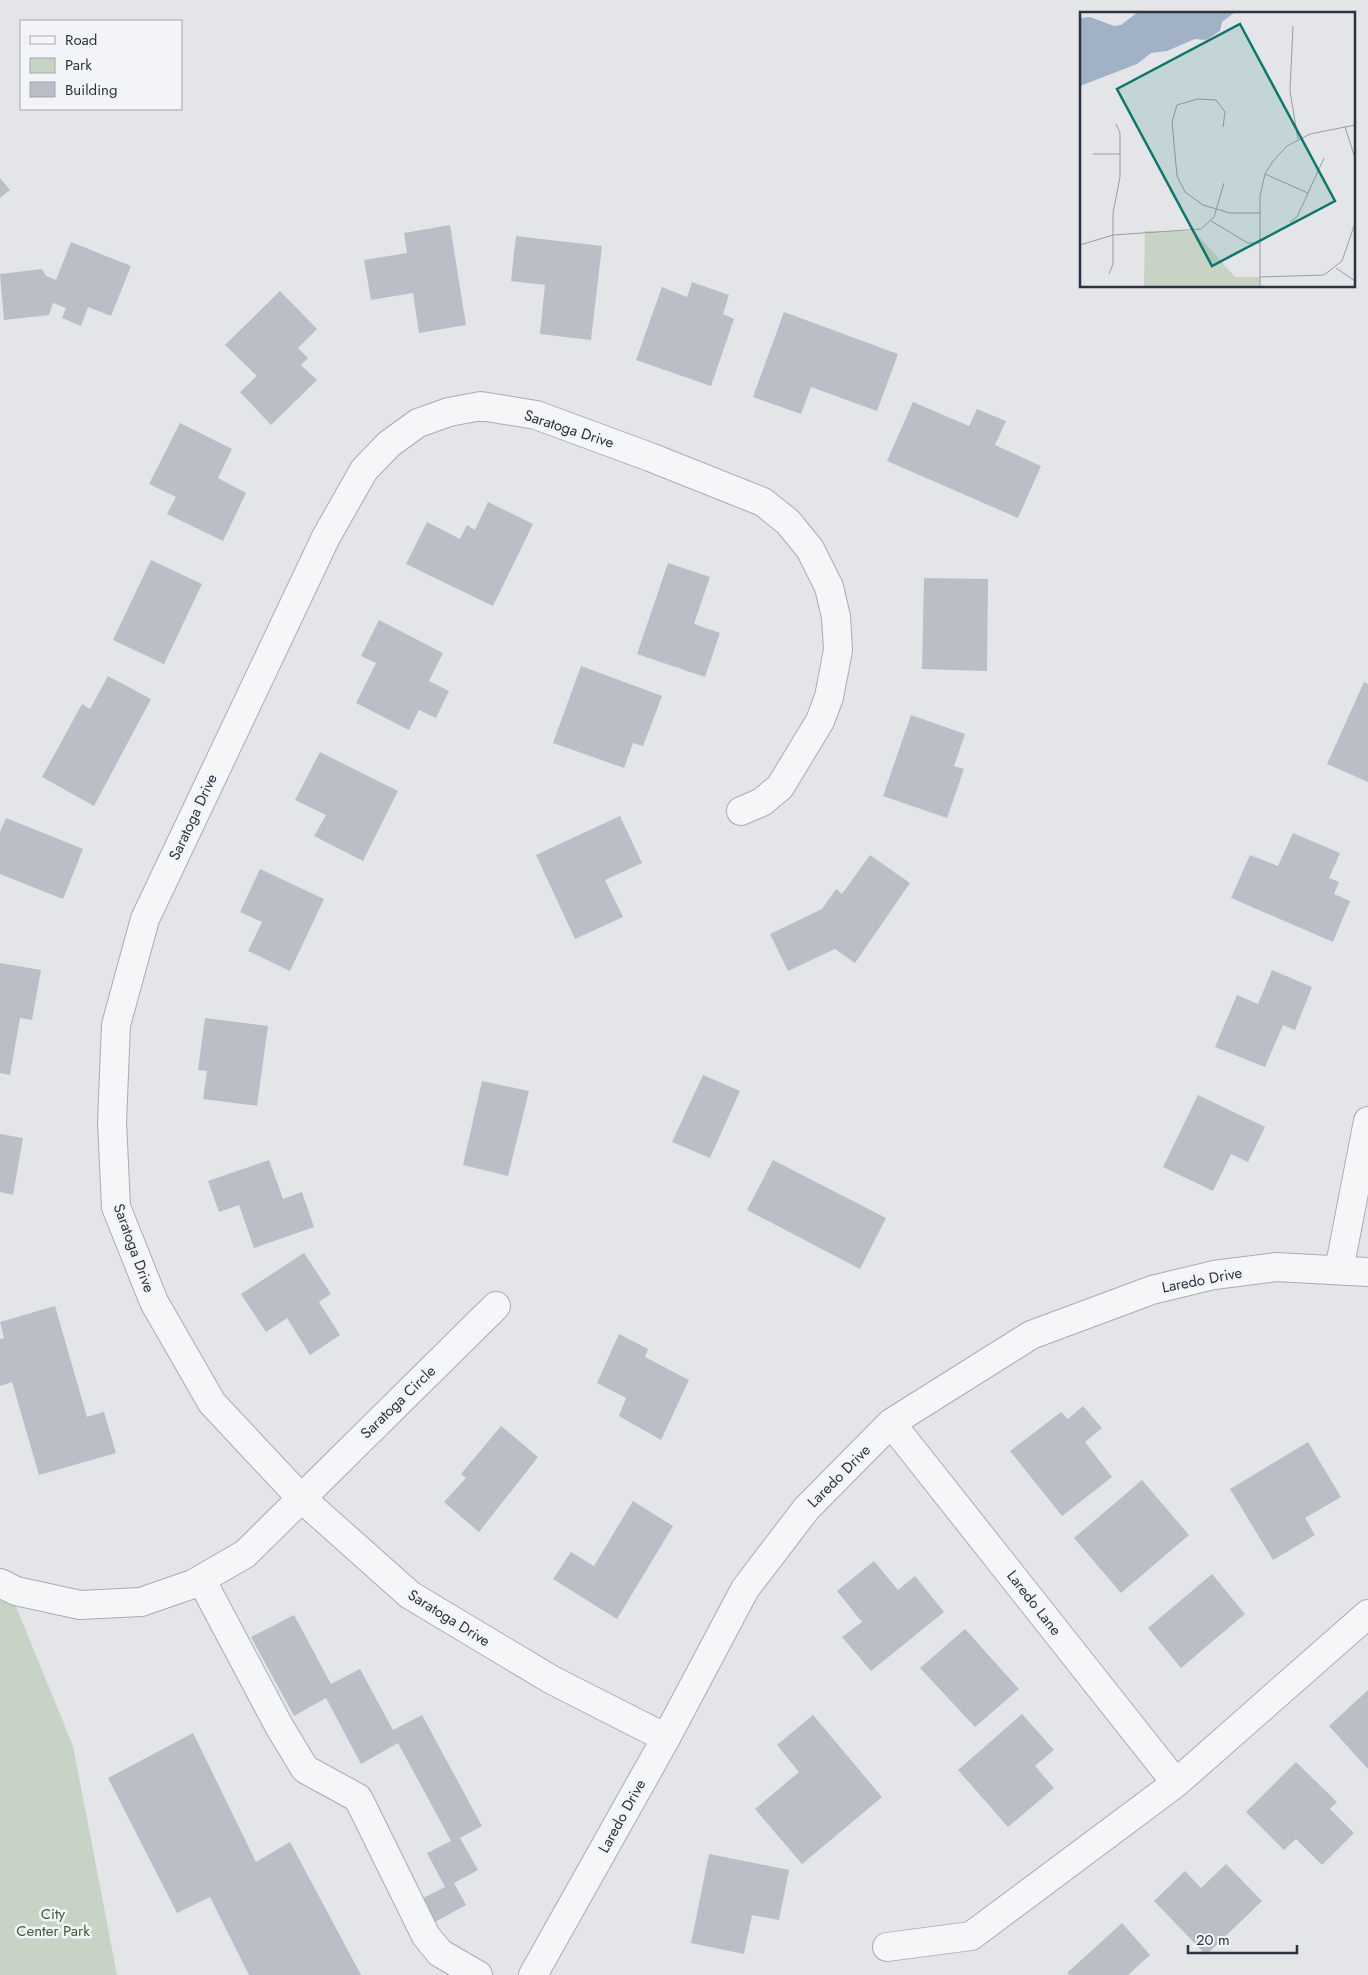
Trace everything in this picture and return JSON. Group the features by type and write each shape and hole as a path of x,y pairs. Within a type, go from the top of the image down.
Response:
{"street":[{"name":"Saratoga Drive","path":"666,1738 552,1680 410,1595 300,1497 212,1403 154,1302 116,1208 112,1122 116,1026 145,919 326,537 364,470 389,444 418,423 449,412 481,406 536,415 650,457 763,502 788,522 810,549 830,587 837,634 838,650 829,697 820,721 780,786 762,802 741,812"},
{"path":"1339,1270 1368,1121"},
{"name":"Laredo Drive","path":"533,1975 666,1738 745,1589 806,1509 891,1423 1031,1335 1152,1290 1214,1275 1276,1267 1368,1272"},
{"name":"Saratoga Circle","path":"0,1583 16,1591 80,1605 141,1602 193,1584 245,1554 300,1497 496,1306"},
{"name":"Laredo Lane","path":"891,1423 1176,1783"},
{"path":"201,1579 279,1726 305,1769 358,1798 426,1936 440,1953 478,1975"},
{"path":"887,1947 971,1936 1176,1783 1368,1614"}],"green space":[{"name":"City Center Park","path":"0,1583 8,1587 73,1746 117,1975 0,1975"}],"building":[{"path":"0,178 10,190 0,198"},
{"path":"450,225 466,325 419,333 413,293 371,300 364,260 407,253 404,233"},
{"path":"516,236 602,246 591,340 540,334 545,285 511,281"},
{"path":"71,242 131,266 111,316 88,307 81,326 62,318 66,308 53,303 49,315 4,320 0,274 42,269 46,276 56,280"},
{"path":"692,282 729,295 723,314 734,319 711,386 636,360 662,287 687,297"},
{"path":"280,291 317,329 298,348 308,358 301,365 317,380 271,425 240,392 257,376 225,345"},
{"path":"784,312 898,354 877,411 811,387 801,414 753,397"},
{"path":"913,402 969,426 977,409 1006,421 995,445 1041,466 1018,518 887,461"},
{"path":"180,423 232,449 218,478 246,493 223,541 167,514 176,497 149,484"},
{"path":"488,502 533,524 493,606 406,564 427,522 460,539 467,525 475,530"},
{"path":"151,560 202,584 164,664 113,640"},
{"path":"668,563 710,577 694,624 720,633 705,677 637,654"},
{"path":"924,578 988,579 987,671 922,669"},
{"path":"379,620 443,653 429,681 449,691 436,718 419,710 409,730 356,703 376,663 361,656"},
{"path":"581,666 662,696 643,746 633,743 624,768 553,743"},
{"path":"108,676 151,699 94,806 42,777 82,704 90,709"},
{"path":"1364,682 1368,684 1368,782 1327,764"},
{"path":"911,715 965,734 954,766 964,769 947,818 883,796"},
{"path":"320,752 398,791 363,861 314,836 326,815 295,800"},
{"path":"620,816 642,863 605,880 623,917 575,939 536,855"},
{"path":"6,818 83,849 63,899 0,874 0,832"},
{"path":"1293,833 1340,853 1329,878 1339,882 1334,894 1350,901 1333,942 1231,898 1250,855 1278,866"},
{"path":"870,855 910,883 855,963 835,949 788,971 770,934 822,909 836,889 842,894"},
{"path":"260,869 324,899 290,971 248,951 262,922 240,912"},
{"path":"0,963 41,970 32,1020 20,1018 10,1075 0,1073"},
{"path":"1272,970 1312,987 1295,1030 1283,1025 1265,1067 1215,1047 1237,995 1258,1004"},
{"path":"205,1018 268,1026 257,1106 203,1099 207,1071 198,1070"},
{"path":"703,1075 740,1091 710,1158 672,1142"},
{"path":"482,1081 529,1091 508,1176 463,1165"},
{"path":"1198,1095 1265,1127 1248,1162 1231,1154 1213,1191 1163,1167"},
{"path":"0,1134 23,1138 13,1195 0,1192"},
{"path":"269,1160 283,1199 302,1192 314,1227 254,1248 239,1205 219,1212 208,1181"},
{"path":"773,1160 886,1218 860,1269 747,1210"},
{"path":"304,1253 331,1294 319,1302 340,1335 310,1355 287,1318 266,1332 241,1294"},
{"path":"55,1306 87,1417 104,1412 116,1453 39,1475 12,1382 0,1386 0,1339 4,1338 0,1322"},
{"path":"619,1334 648,1349 645,1357 689,1380 661,1440 619,1416 626,1398 597,1383"},
{"path":"1083,1406 1102,1428 1085,1442 1112,1477 1062,1516 1010,1451 1061,1412 1068,1419"},
{"path":"501,1426 538,1457 479,1532 444,1502 466,1478 461,1474"},
{"path":"1308,1442 1341,1497 1305,1518 1315,1535 1273,1560 1230,1489"},
{"path":"1142,1480 1189,1535 1121,1593 1074,1538"},
{"path":"633,1501 673,1526 617,1619 553,1579 571,1552 594,1566"},
{"path":"874,1561 898,1590 915,1576 944,1612 871,1671 842,1637 862,1622 837,1591"},
{"path":"1212,1574 1245,1614 1181,1668 1148,1628"},
{"path":"294,1615 331,1684 360,1669 393,1730 422,1715 482,1826 460,1838 478,1870 454,1883 466,1905 435,1922 423,1898 445,1887 427,1853 451,1841 398,1743 361,1764 326,1698 294,1716 251,1637"},
{"path":"965,1629 1019,1689 975,1727 920,1668"},
{"path":"1368,1690 1368,1769 1329,1726"},
{"path":"1022,1714 1054,1750 1035,1766 1054,1788 1008,1827 958,1770"},
{"path":"813,1715 882,1797 802,1864 755,1809 799,1772 777,1745"},
{"path":"193,1733 256,1862 290,1842 361,1975 249,1975 210,1897 177,1913 108,1778"},
{"path":"1296,1762 1337,1802 1330,1809 1354,1833 1322,1865 1296,1839 1284,1850 1246,1812"},
{"path":"709,1854 789,1870 779,1920 752,1915 744,1954 691,1943"},
{"path":"1226,1864 1262,1901 1206,1955 1154,1901 1185,1871 1201,1888"},
{"path":"1122,1923 1150,1955 1128,1975 1070,1975 1067,1973"}]}
